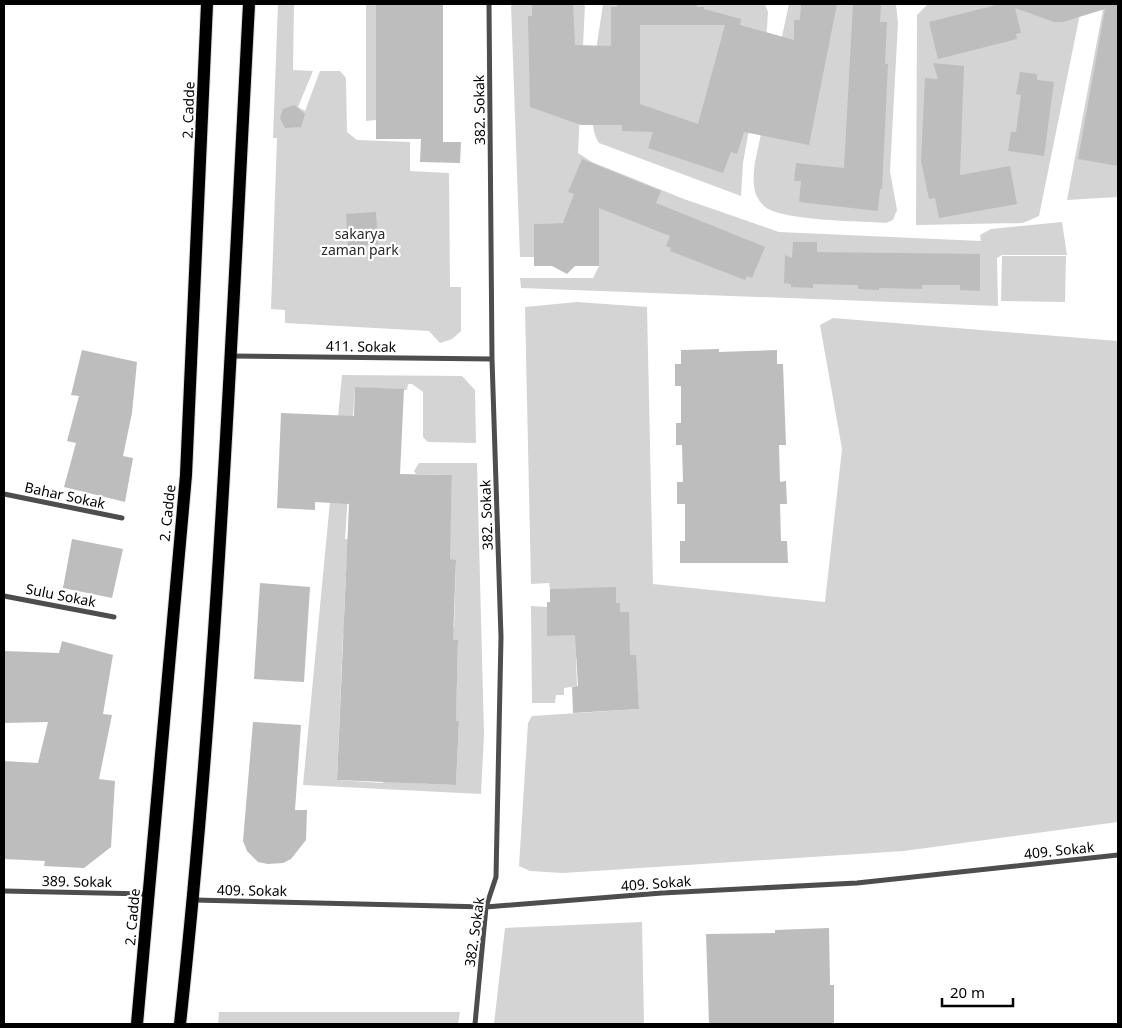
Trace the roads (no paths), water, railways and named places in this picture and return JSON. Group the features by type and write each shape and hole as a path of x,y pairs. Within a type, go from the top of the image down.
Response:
{"main road":[{"name":"2. Cadde","path":"137,1024 186,475 207,4"},
{"path":"180,1024 194,900 230,356 248,4"}],"street":[{"name":"382. Sokak","path":"475,1024 486,907 496,877 501,637 492,359 489,4"},
{"name":"411. Sokak","path":"230,356 492,359"},
{"name":"Bahar Sokak","path":"4,494 122,518"},
{"name":"Sulu Sokak","path":"4,596 114,617"},
{"name":"409. Sokak","path":"194,900 486,907 662,893 857,884 1118,855"},
{"name":"389. Sokak","path":"4,891 149,894"}],"park label":[{"name":"sakarya zaman park","path":"360,242"}]}
